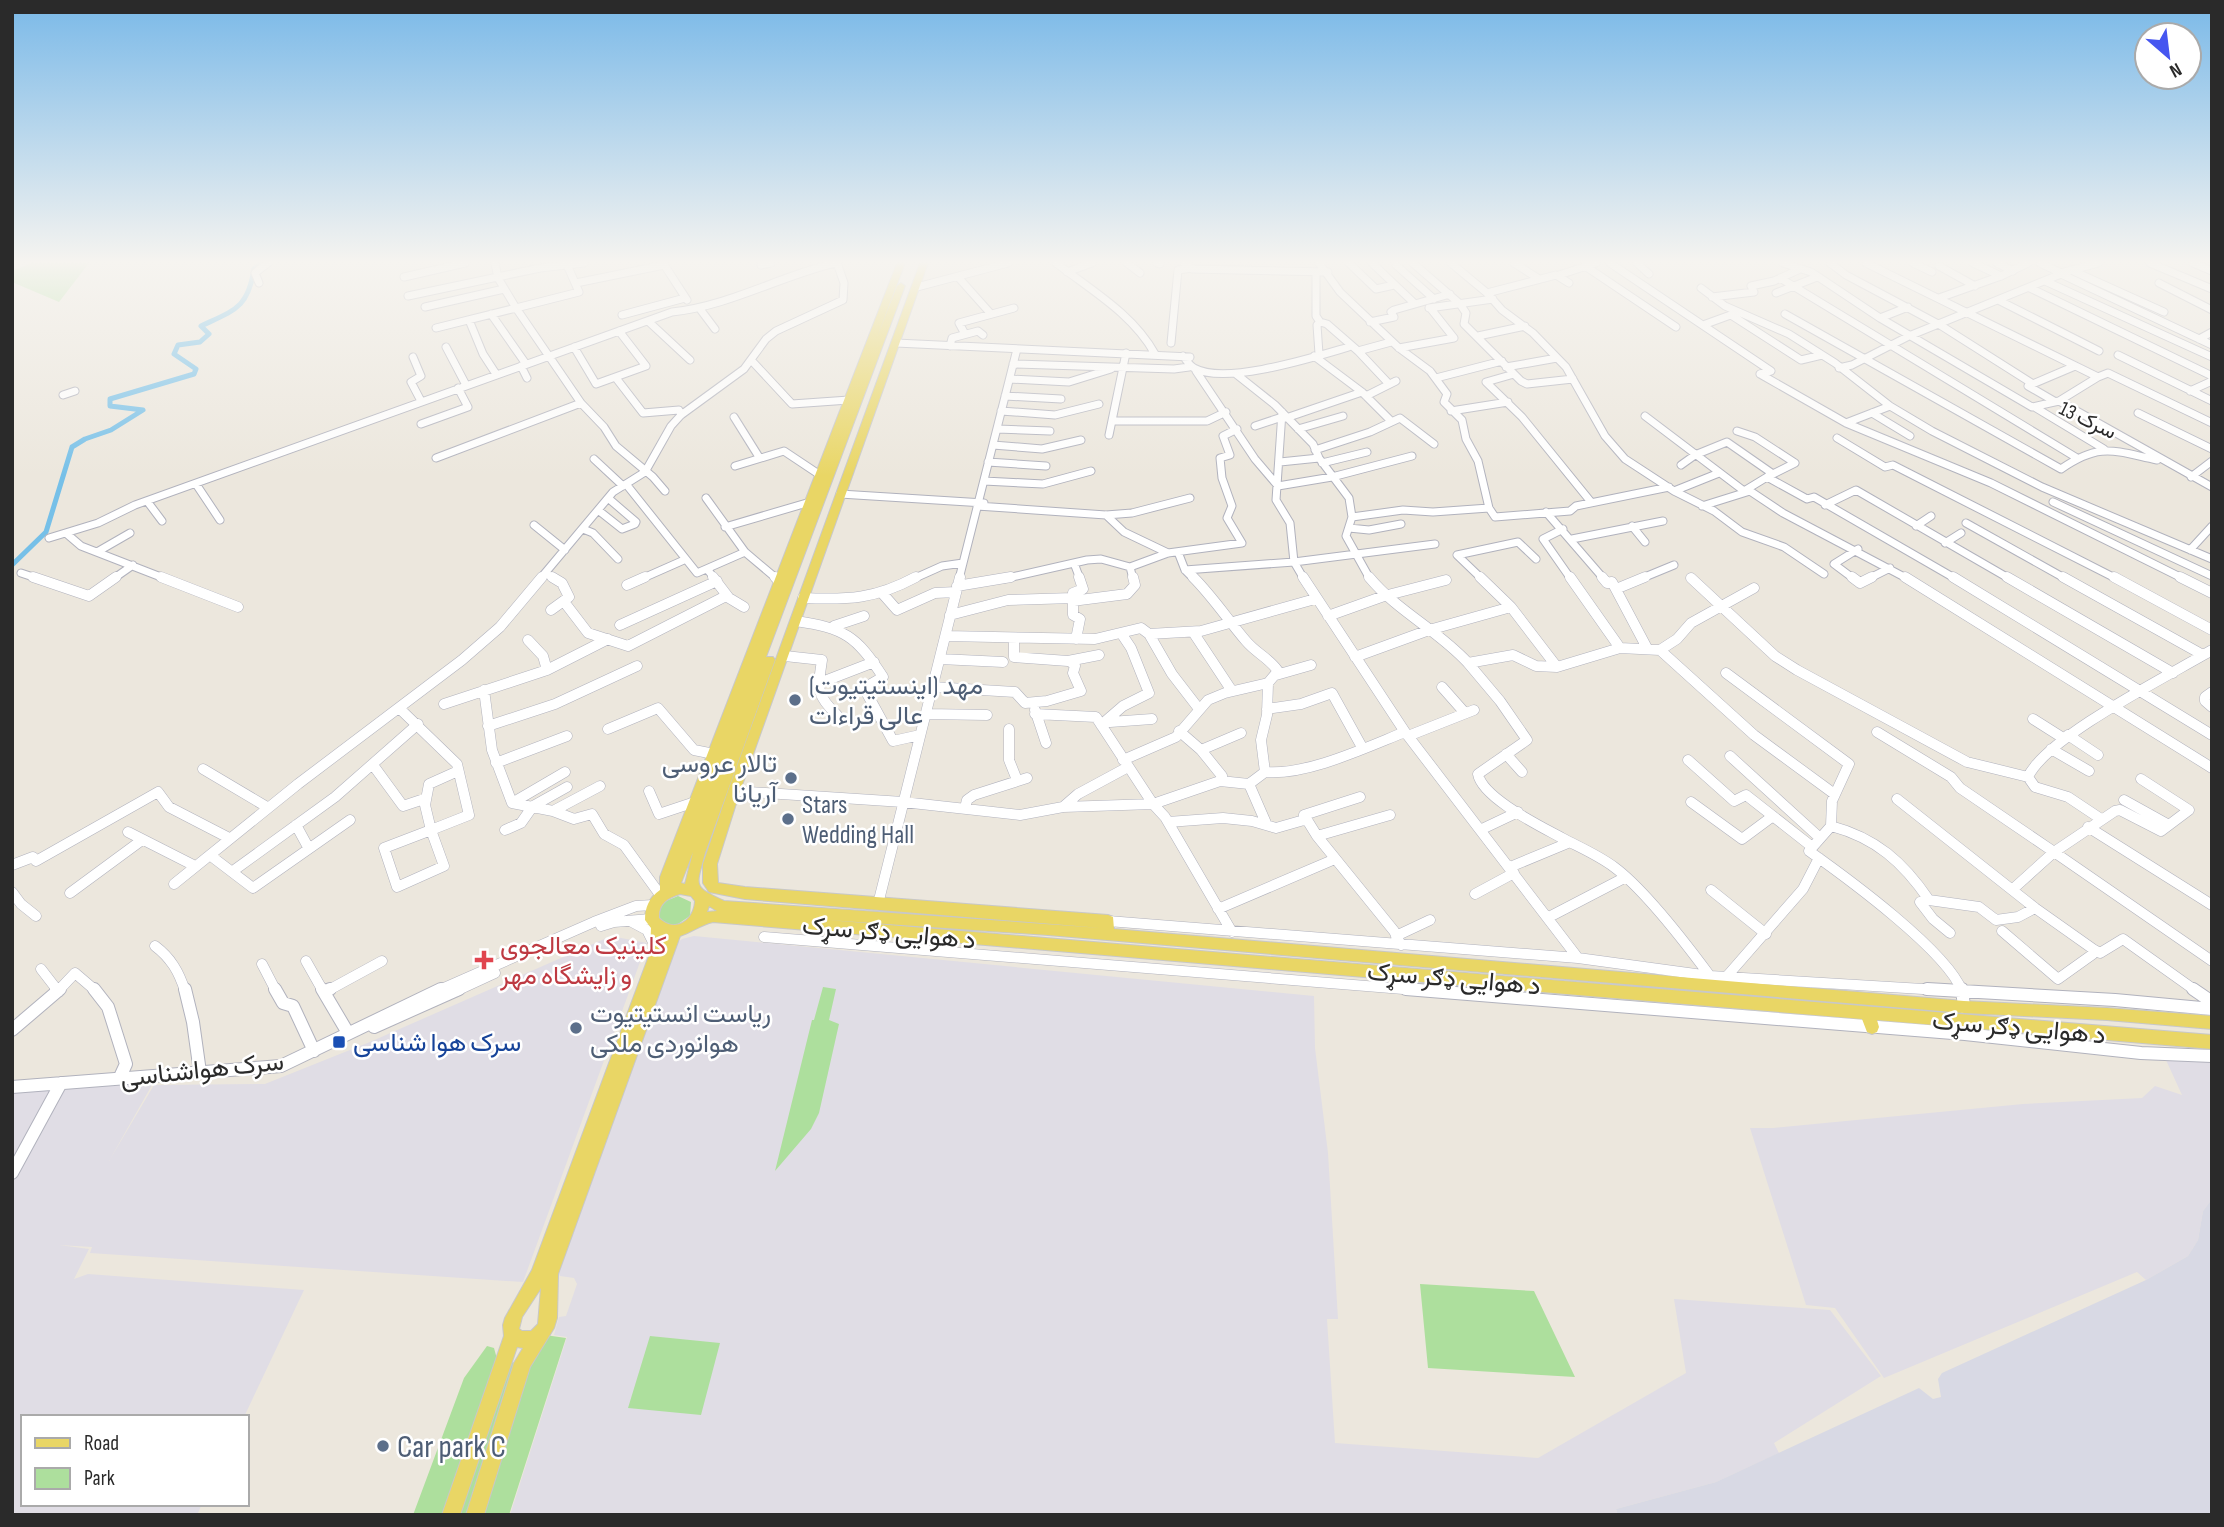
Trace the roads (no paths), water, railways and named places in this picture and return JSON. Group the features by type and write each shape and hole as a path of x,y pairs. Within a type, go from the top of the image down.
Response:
{"main road":[{"path":"451,1515 513,1335 511,1318 531,1291 538,1274 657,953 660,905 667,877 778,580 874,334"},
{"path":"660,905 883,334"},
{"path":"675,931 687,928 697,920 703,907 691,880 699,853 890,334"},
{"path":"899,334 734,791 710,864 709,883 714,888 762,902 878,904 1107,928"},
{"name":"د هوایی ډګر سړک","path":"660,905 697,893 723,907 762,902 1107,928 1710,986 1869,1019 2212,1042"},
{"path":"660,905 675,931"},
{"name":"د هوایی ډګر سړک","path":"697,920 713,916 1710,986 1964,1000 2212,1023"},
{"path":"475,1515 523,1363 551,1315 547,1289 550,1274 675,931"},
{"path":"521,1305 528,1301 541,1300 550,1308"},
{"path":"513,1335 525,1340 532,1339 545,1329"}],"street":[{"path":"474,334 482,354 496,374"},
{"path":"504,334 524,365 527,378"},
{"path":"533,334 615,446 665,491"},
{"path":"48,538 67,534 147,500 609,334"},
{"path":"574,347 596,384 646,366 621,334"},
{"path":"662,334 690,360"},
{"path":"173,884 211,856 268,807 440,680 480,646 500,627 608,498 645,472 671,426 681,415 752,361 763,341 772,334"},
{"path":"950,346 952,338 964,334"},
{"path":"1142,334 1155,354"},
{"path":"1171,343 1172,334"},
{"path":"1316,355 1317,334"},
{"path":"1255,426 1393,383 1339,334"},
{"path":"1383,334 1436,378 1447,394 1444,402 1462,420 1466,439 1478,461 1489,508 1495,517 1570,511 1576,506 1591,502 1671,489 1719,473"},
{"path":"1399,348 1454,338 1451,334"},
{"path":"1475,334 1527,384 1573,379"},
{"path":"1478,337 1487,334"},
{"path":"1502,334 1507,339"},
{"path":"1533,334 1573,379 1605,436 1618,452 1671,489 1742,532 1784,547 1824,574"},
{"path":"1717,334 1771,371 1760,374 1800,399 1846,422 1991,483 2212,593"},
{"path":"1761,334 1801,360 1822,355"},
{"path":"1789,334 1890,406 1932,431 2042,487 2212,559"},
{"path":"1820,334 2061,469 2090,451 2104,449"},
{"path":"1873,334 2077,458"},
{"name":"سرک 13","path":"1907,334 2034,408 2056,401 2212,487"},
{"path":"1839,368 1864,359 1889,344 1918,334"},
{"path":"1955,334 2033,384"},
{"path":"2013,334 2098,377"},
{"path":"2066,334 2099,351"},
{"path":"2123,334 2212,379"},
{"path":"2162,334 2212,357"},
{"path":"2187,334 2212,345"},
{"path":"2199,340 2208,334"},
{"path":"1013,364 1192,369 1236,374 1316,355 1391,342"},
{"path":"896,343 1186,356 1192,369 1226,412 1258,467 1278,486"},
{"path":"421,424 467,407 462,386 446,347"},
{"path":"878,904 1017,349"},
{"path":"1108,435 1113,421 1120,367 1126,353"},
{"path":"1316,355 1364,394 1391,421"},
{"path":"2118,355 2212,401"},
{"path":"413,357 421,376 411,382 421,401"},
{"path":"1436,378 1504,364 1557,358"},
{"path":"752,361 792,404 849,400"},
{"path":"2075,366 2028,386 2056,401 2108,373 2212,424"},
{"path":"1010,379 1069,382 1120,367"},
{"path":"1236,374 1298,429 1349,498 1352,517 1345,533 1366,574 1384,596 1429,630 1447,640 1527,739 1476,777 1495,797 1568,843 1613,866 1626,877 1691,950 1710,986"},
{"path":"1514,374 1486,382 1508,402 1591,502"},
{"path":"616,378 643,413 672,409 679,410 681,415"},
{"path":"2190,391 2212,379"},
{"path":"63,395 75,391"},
{"path":"1005,396 1061,400"},
{"path":"1451,411 1508,402"},
{"path":"436,457 581,403"},
{"path":"1001,411 1055,415 1099,404"},
{"path":"1846,422 1890,406"},
{"path":"2011,418 2034,408 2104,449 2164,461"},
{"path":"1113,421 1208,421 1226,412"},
{"path":"1872,413 1910,436"},
{"path":"2138,413 2212,449"},
{"path":"1298,429 1343,415"},
{"path":"1645,415 1744,491 1750,491 1787,515 1858,549 2212,768"},
{"path":"734,416 759,457"},
{"path":"1282,416 1276,500 1290,523 1294,562 1315,599 1406,734 1578,958"},
{"path":"1319,457 1400,418 1434,444"},
{"path":"1681,465 1695,455 1727,442 1738,428 1795,463 1744,491 1702,506"},
{"path":"997,429 1049,431"},
{"path":"1130,567 1141,558 1242,543 1227,518 1232,506 1222,478 1220,458 1230,455 1223,436 1237,429"},
{"path":"1837,438 1885,467 1893,465 2050,543 2212,630"},
{"path":"993,445 1042,449 1082,440"},
{"path":"1727,442 1807,499 1814,497 2143,691 2212,735"},
{"path":"735,466 759,457 790,452 808,470 820,475"},
{"path":"1280,462 1367,452"},
{"path":"1278,486 1332,477 1412,456"},
{"path":"594,458 624,485 697,573 745,552"},
{"path":"2191,477 2212,461"},
{"path":"988,463 1046,466"},
{"path":"984,481 1043,484 1091,471"},
{"path":"196,484 220,520"},
{"path":"1825,505 1856,490 2174,673"},
{"path":"840,494 1106,514 1132,513 1190,498"},
{"path":"598,510 622,529 635,524 636,522 608,498"},
{"path":"706,498 745,552 778,580"},
{"path":"147,500 162,521"},
{"path":"725,527 810,502"},
{"path":"2053,502 2212,576"},
{"path":"978,504 1030,505"},
{"path":"1352,517 1403,510 1433,512 1489,508"},
{"path":"1546,512 1563,528 1606,583 1612,582 1647,648"},
{"path":"1106,514 1109,524 1116,529 1173,553 1185,570 1208,592 1248,644 1272,662 1278,671 1276,675"},
{"path":"1916,526 1931,516"},
{"path":"1572,539 1663,521"},
{"path":"1966,523 2207,652 2065,737 2032,768 2028,777"},
{"path":"1349,528 1369,530 1401,524"},
{"path":"534,525 565,550"},
{"path":"1632,526 1645,542"},
{"path":"1563,528 1543,539 1620,648"},
{"path":"583,529 593,533 618,559"},
{"path":"2190,550 2210,530"},
{"path":"97,552 130,533"},
{"path":"1945,543 1961,533"},
{"path":"67,534 81,546 239,607"},
{"path":"1536,559 1518,542 1457,555 1511,607 1557,667"},
{"path":"1185,570 1294,562 1435,544"},
{"path":"1858,549 1834,564 1860,583 1890,568"},
{"path":"882,593 897,610 935,593 1074,563 1101,559 1130,567"},
{"path":"626,585 684,560"},
{"path":"1074,563 1083,589 1073,593 1073,615 1080,619 1076,639"},
{"path":"803,598 846,600 882,593 936,569 963,564"},
{"path":"21,573 89,596 134,565"},
{"path":"1616,589 1674,565"},
{"path":"950,615 1008,600 1073,600 1127,594 1135,585 1130,567"},
{"path":"707,569 735,606 744,607"},
{"path":"545,573 562,583 569,597 565,603 551,610"},
{"path":"1691,578 1775,656 1815,680 1967,761 2028,777 2035,787 2068,797 2101,819"},
{"path":"1328,616 1384,596 1446,580"},
{"path":"620,625 717,581"},
{"path":"1660,650 1677,639 1691,623 1754,589"},
{"path":"565,603 588,633 628,646 726,596"},
{"path":"946,636 1095,639 1138,628 1149,634 1194,632 1315,599"},
{"path":"1355,657 1429,630 1511,607"},
{"path":"834,626 864,616"},
{"path":"796,621 834,626 857,639 883,679 864,688 893,741 920,735"},
{"path":"1194,632 1232,691"},
{"path":"1106,724 1121,707 1142,700 1149,693 1131,648 1121,633"},
{"path":"1149,634 1172,674 1199,709"},
{"path":"1014,638 1014,657 1071,662 1099,655"},
{"path":"444,704 547,670 608,639"},
{"path":"528,640 544,656 547,670"},
{"path":"1468,663 1513,655 1536,666 1557,667 1620,648 1660,650 1755,735 1833,793"},
{"path":"785,656 822,660 816,689 822,702 837,715"},
{"path":"940,659 1003,662"},
{"path":"817,684 874,662"},
{"path":"1034,709 1081,691 1073,673 1075,666 1071,662"},
{"path":"1063,807 1078,794 1126,764 1176,737 1208,700 1232,691 1268,683 1276,675 1311,665"},
{"path":"488,726 555,704 637,666"},
{"path":"1726,673 1849,764 1833,793 1830,804 1831,826 1809,851 1849,880 1933,952 1957,977 1964,1000"},
{"path":"1265,772 1261,740 1267,709 1268,683"},
{"path":"932,687 1015,692 1034,709 1096,717 1106,724 1126,764 1168,822 1232,932"},
{"path":"1265,772 1278,774 1363,749 1469,711 1442,687"},
{"path":"484,690 496,763 512,803"},
{"path":"1267,709 1301,704 1332,692 1363,749"},
{"path":"2212,692 2205,697 2205,701 2212,707"},
{"path":"399,708 457,764 469,815 432,829 384,848 397,887 444,866 432,829 424,815 424,799 429,784 458,771"},
{"path":"608,729 658,708 694,750 714,754"},
{"path":"1034,709 1046,743"},
{"path":"926,714 987,715"},
{"path":"1106,724 1152,719"},
{"path":"2033,719 2098,755"},
{"path":"233,871 335,797 418,724"},
{"path":"965,808 967,800 974,794 1022,779 1009,760 1009,729"},
{"path":"1179,731 1201,750 1222,776 1220,781"},
{"path":"1877,732 1951,777 1960,788 2212,961"},
{"path":"1201,750 1241,733"},
{"path":"496,763 567,736"},
{"path":"2051,749 2088,771"},
{"path":"1506,754 1522,772"},
{"path":"1730,756 1776,798 1815,842"},
{"path":"1688,760 1734,801 1746,794 1773,816 1815,842"},
{"path":"373,765 403,806 424,799"},
{"path":"203,769 268,807"},
{"path":"512,803 565,772"},
{"path":"734,791 903,802 1020,815 1063,807 1153,804 1220,781 1249,784 1265,772"},
{"path":"2014,889 2054,852 2088,827 2118,810 2163,831 2189,808 2141,779"},
{"path":"1249,784 1266,823"},
{"path":"553,811 600,786"},
{"path":"505,830 521,823 533,806 567,787"},
{"path":"649,791 659,814 695,802"},
{"path":"12,865 34,859 158,792 169,807 229,838"},
{"path":"1304,815 1360,797"},
{"path":"1897,799 2035,908 2093,949 2100,953 2123,939 2212,1002"},
{"path":"2124,800 2169,825"},
{"path":"1691,802 1742,839 1773,816"},
{"path":"335,1041 346,1041 602,925 625,920 660,905 624,845 604,834 592,814 574,819 553,811 512,803"},
{"path":"1480,830 1518,812"},
{"path":"1168,822 1187,817 1266,823 1276,828 1304,820 1304,815"},
{"path":"1304,815 1317,836 1398,941"},
{"path":"1317,836 1390,815"},
{"path":"211,856 253,888 350,820"},
{"path":"296,824 308,847"},
{"path":"1831,826 1850,830 1890,851 1899,858 1929,900"},
{"path":"2088,827 2212,905"},
{"path":"128,832 195,866"},
{"path":"70,893 142,840"},
{"path":"1475,894 1512,870 1568,843"},
{"path":"1219,909 1335,859"},
{"path":"1107,928 1398,941 1578,958 1710,986 1728,975 1766,934 1783,909 1803,889 1819,859"},
{"path":"1549,917 1626,877"},
{"path":"1711,890 1766,934"},
{"path":"12,892 21,904 36,916"},
{"path":"1950,933 1933,919 1920,902 1929,900 1979,907 1996,920 2018,917 2035,908"},
{"name":"سرک هواشناسی","path":"12,1087 281,1066 601,919 636,906 660,905"},
{"path":"625,920 644,926 654,940 654,952 645,984"},
{"path":"1398,941 1430,920"},
{"path":"2003,931 2058,979 2093,954 2093,949"},
{"path":"764,937 1869,1019 2129,1052 2212,1056"},
{"path":"155,946 170,957 179,974 196,1030 200,1072"},
{"path":"306,961 348,1033"},
{"path":"324,992 382,961"},
{"path":"262,964 283,1003 293,1006 314,1051"},
{"path":"41,969 58,991"},
{"path":"14,1024 58,991 75,973 101,995 124,1053 125,1063 120,1077"},
{"path":"1728,975 1964,1000 2115,1000 2212,1009"},
{"path":"12,1173 61,1083"}],"waterway":[{"path":"12,565 46,532 72,447 85,439 111,430 143,410 110,406 110,399 194,374 196,369 174,354 178,345 200,342 209,334"}],"place":[{"name":"مهد (اینستیتیوت) عالی قراءات","path":"795,700"},
{"name":"تالار عروسی آریانا","path":"791,778"},
{"name":"Stars Wedding Hall","path":"788,819"},
{"name":"کلینیک معالجوی و زایشگاه مهر","path":"484,960"},
{"name":"ریاست انستیتیوت هوانوردی ملکی","path":"576,1028"},
{"name":"سرک هوا شناسی","path":"339,1042"},
{"name":"Car park C","path":"383,1446"}]}
